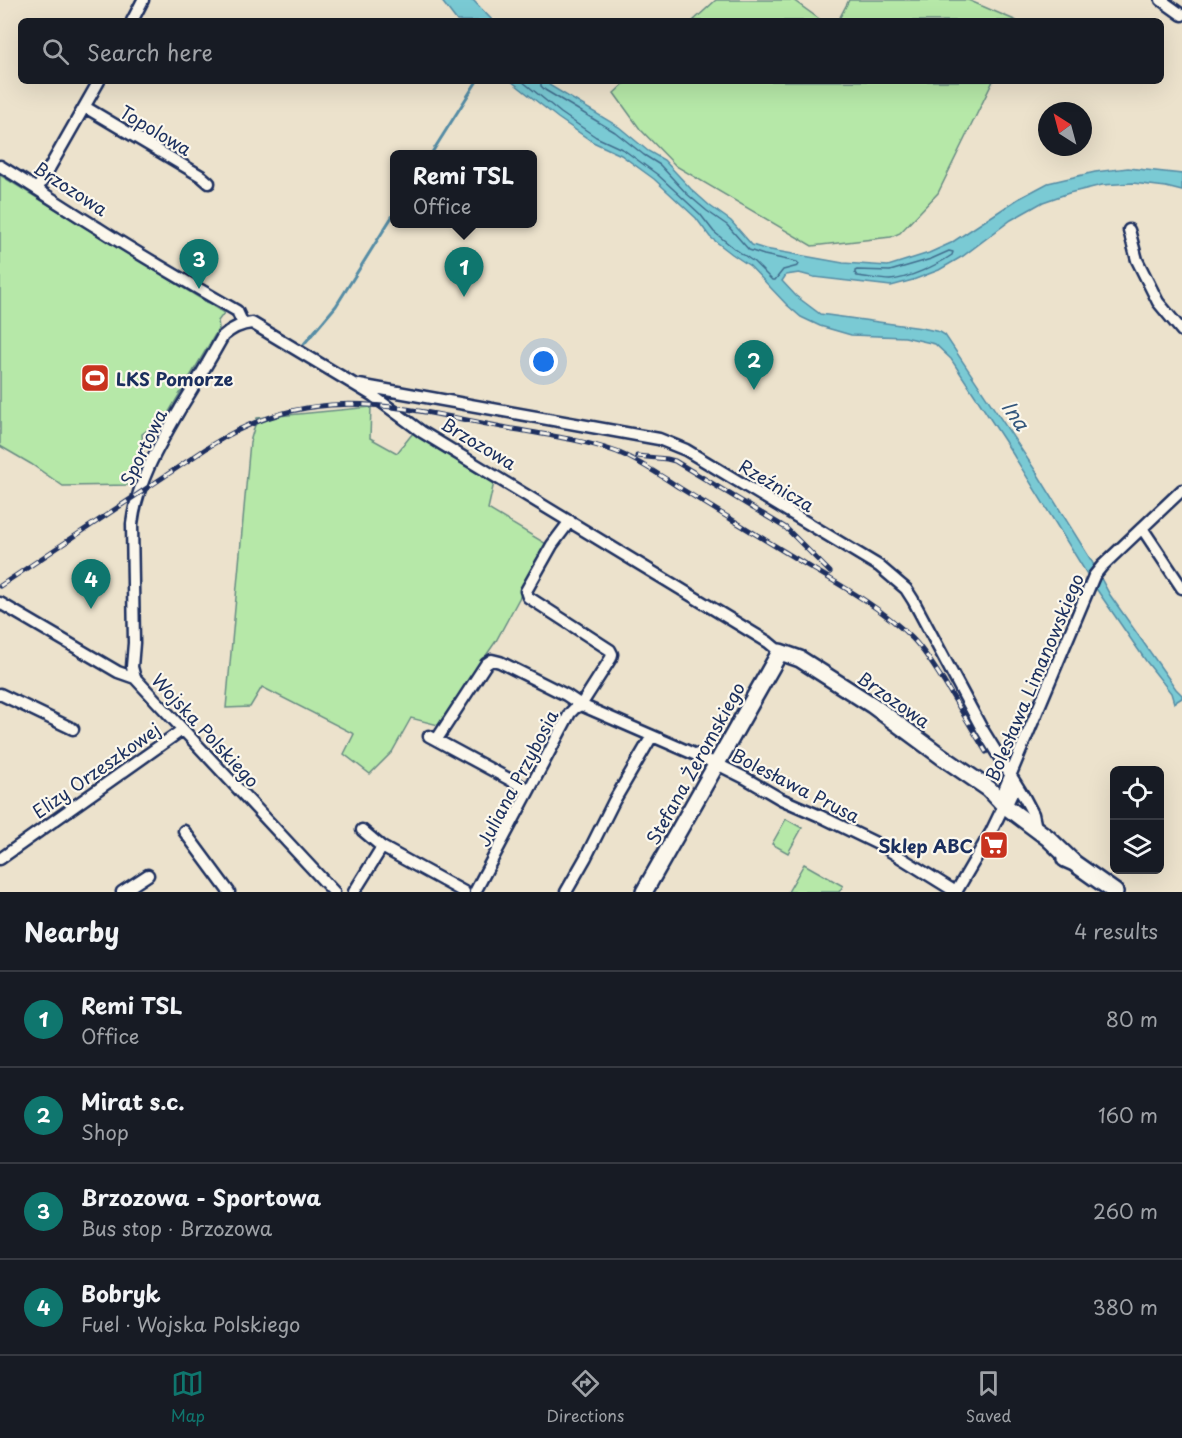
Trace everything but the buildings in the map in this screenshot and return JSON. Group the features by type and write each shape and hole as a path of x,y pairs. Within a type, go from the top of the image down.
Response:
{"street":[{"path":"134,18 143,0"},
{"path":"1161,0 1182,15"},
{"path":"38,188 97,84"},
{"name":"Topolowa","path":"85,107 209,183"},
{"name":"Brzozowa","path":"0,166 143,256 237,311 243,324 252,323 372,396 423,432 768,642 780,652 800,658 872,705 989,789 1002,809"},
{"path":"1129,230 1137,260 1158,302 1182,331"},
{"name":"Sportowa","path":"135,678 132,667 134,507 148,466 223,336 243,324"},
{"name":"Rzeźnicza","path":"353,384 659,438 686,450 879,566 906,589 982,729 1033,814 1036,828"},
{"name":"Bolesława Limanowskiego","path":"956,892 1002,809 1002,795 1013,780 1094,576 1182,490"},
{"name":"Juliana Przybosia","path":"475,892 570,713 581,705 611,658 610,650 528,597 526,591 552,545 570,521"},
{"path":"1142,528 1182,588"},
{"name":"Wojska Polskiego","path":"0,603 118,672 135,678 334,892"},
{"name":"Stefana Żeromskiego","path":"644,892 780,652"},
{"name":"Bolesława Prusa","path":"529,790 433,738 486,664 492,660 566,695 581,705 717,764 781,799 882,846 956,892"},
{"path":"0,694 74,729"},
{"name":"Elizy Orzeszkowej","path":"0,859 183,730"},
{"path":"566,892 614,801 652,736"},
{"path":"1002,809 1036,828 1074,863 1115,892"},
{"path":"1002,809 1052,852 1074,863"},
{"path":"362,830 382,847 465,892"},
{"path":"184,831 229,892"},
{"path":"354,892 382,847"},
{"path":"122,892 148,875"}],"green space":[{"path":"716,0 793,0 818,18 696,18"},
{"path":"849,0 968,0 1010,18 840,18"},
{"path":"624,84 992,84 938,193 900,233 891,237 812,246 676,166 640,129 614,93"},
{"name":"LKS Pomorze","path":"0,175 224,313 218,321 219,328 160,427 149,429 142,434 144,460 132,485 63,486 0,446"},
{"path":"371,407 370,438 397,453 413,433 495,478 488,509 548,545 496,641 438,725 411,718 392,752 370,774 344,754 354,734 262,687 250,707 226,708 250,442 257,418"},
{"path":"786,819 802,828 788,853 772,844"},
{"path":"804,864 843,886 839,892 788,892"}],"water":[{"path":"441,0 473,0 490,18 455,18"},
{"path":"515,84 548,84 619,127 648,151 664,160 691,189 731,221 752,245 843,263 888,266 929,253 951,243 1018,199 1048,183 1095,172 1128,168 1182,174 1182,191 1133,183 1102,185 1043,202 1011,220 963,256 939,270 891,286 814,277 799,273 786,275 782,281 796,296 820,314 922,328 945,335 1035,470 1110,595 1182,698 1174,703 1171,693 1095,587 951,359 935,344 905,337 851,335 820,326 801,317 750,266 710,237 696,218 654,179 621,155 593,142"}],"waterway":[{"path":"434,150 475,84"},
{"path":"304,344 336,306 390,220"}],"railway":[{"path":"0,586 213,444 250,425 285,412 320,406 355,404 426,412 589,444 617,452 649,468 851,592 898,625 917,643 929,659 986,752"},
{"path":"637,456 675,461 786,528 830,572"}],"place":[{"name":"Brzozowa - Sportowa","path":"199,289"},
{"name":"Remi TSL","path":"464,297"},
{"name":"LKS Pomorze","path":"95,378"},
{"name":"Mirat s.c.","path":"754,390"},
{"name":"Bobryk","path":"91,609"},
{"name":"Sklep ABC","path":"994,845"}],"water label":[{"name":"Ina","path":"1016,415"}]}
